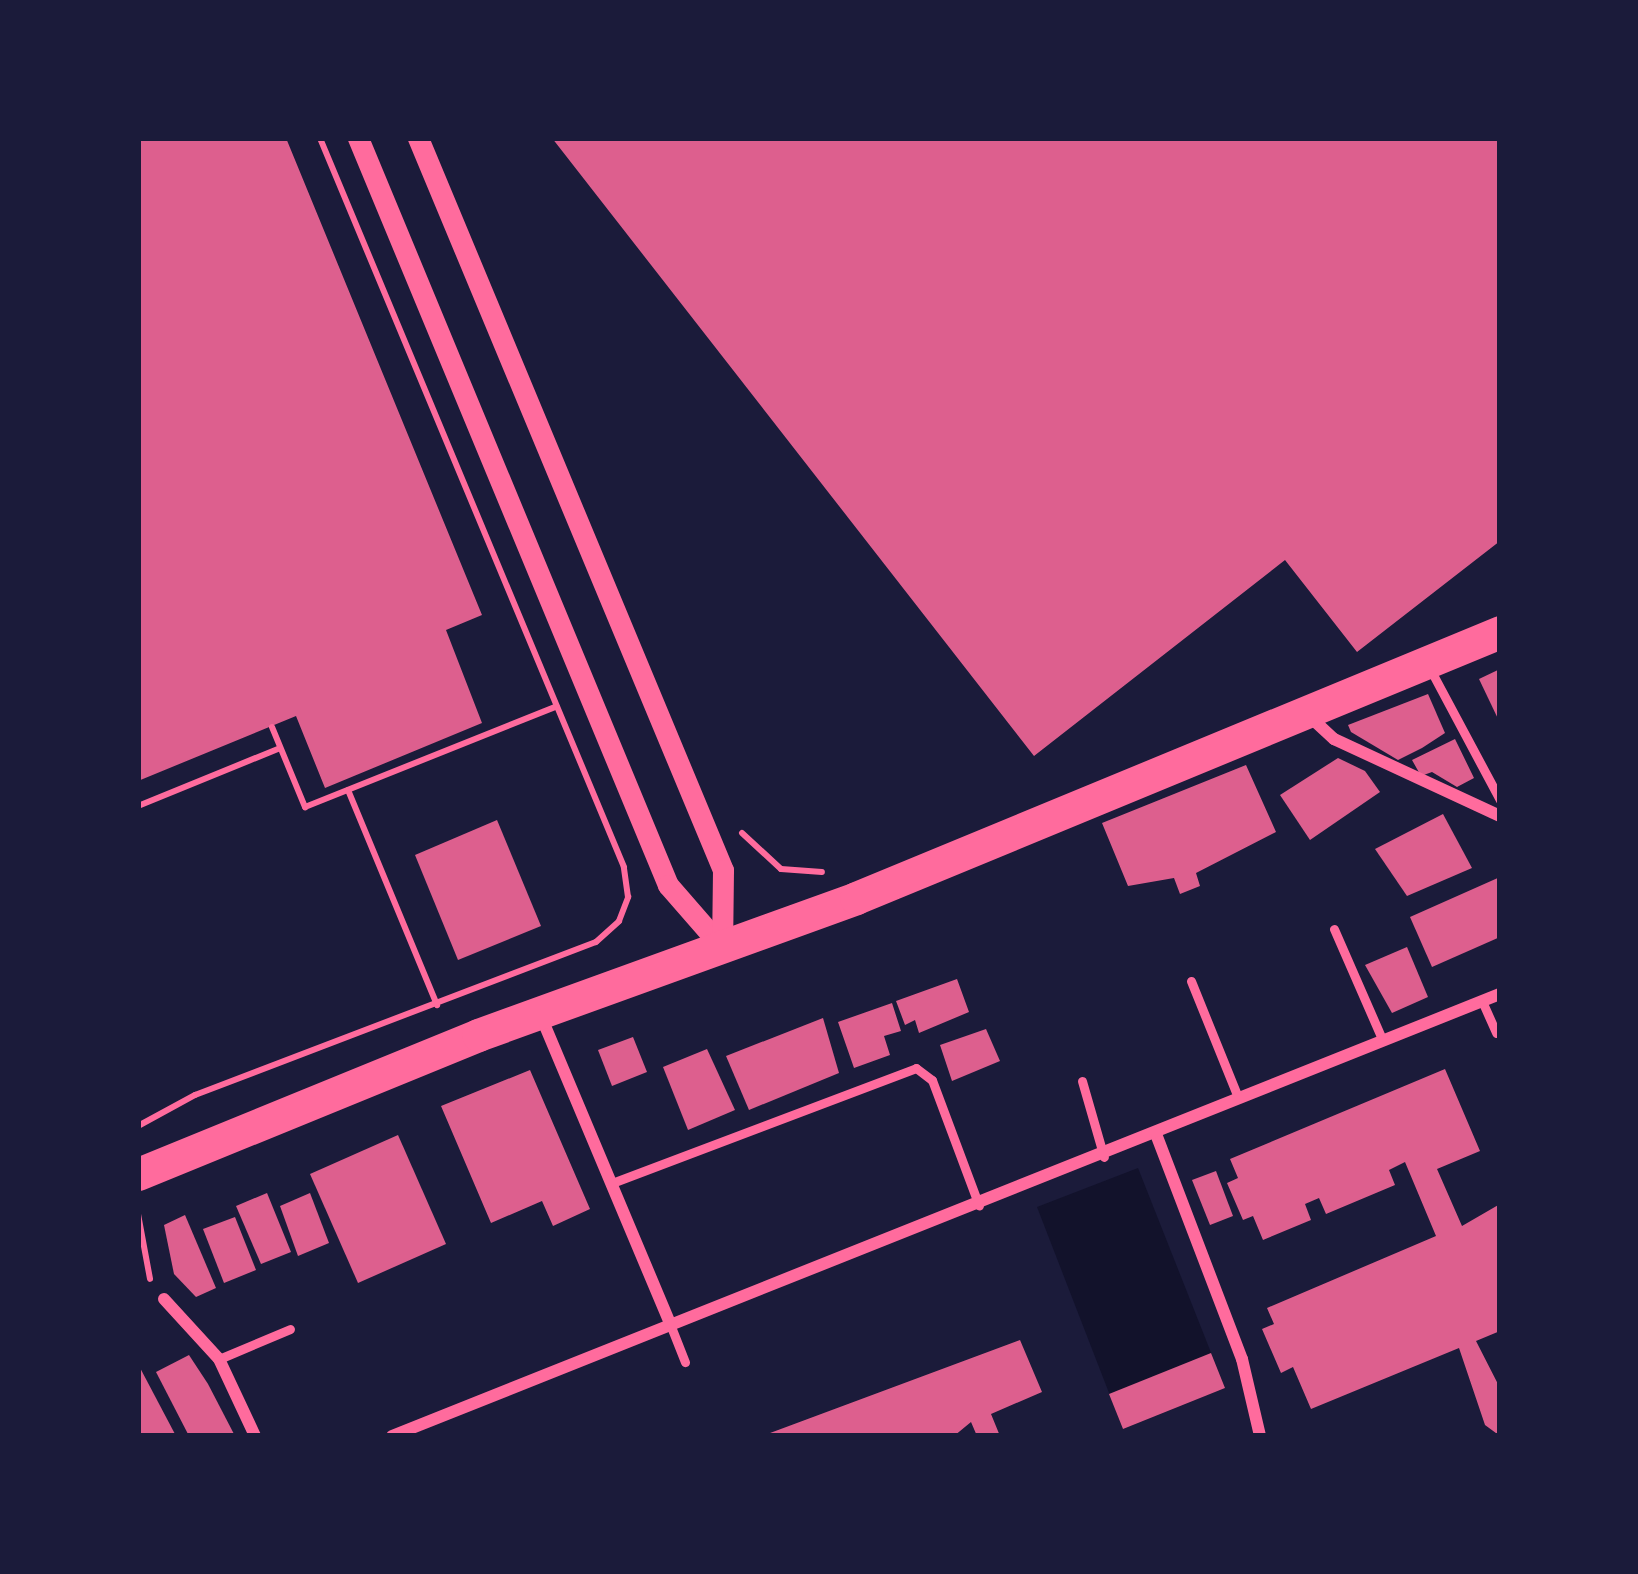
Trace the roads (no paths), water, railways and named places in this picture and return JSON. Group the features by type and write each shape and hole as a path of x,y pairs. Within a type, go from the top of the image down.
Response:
{"highway":[{"path":"138,1174 540,1012 722,946 1500,632"}],"street":[{"path":"358,138 668,885 722,946"},
{"path":"418,138 723,870 722,946"},
{"path":"1304,712 1334,739 1500,816"},
{"path":"392,1436 1104,1157 1237,1095 1500,994"},
{"path":"540,1012 670,1324"},
{"path":"1156,1134 1242,1359 1260,1436"},
{"path":"164,1299 219,1359 255,1436"}],"lane":[{"path":"1427,662 1500,800"},
{"path":"1334,929 1382,1039"},
{"path":"1191,981 1237,1095"},
{"path":"1482,1001 1496,1033"},
{"path":"612,1183 916,1068 932,1080 979,1206"},
{"path":"1082,1082 1104,1157"},
{"path":"1201,1255 1217,1248"},
{"path":"670,1324 685,1362"},
{"path":"219,1359 290,1329"}]}
